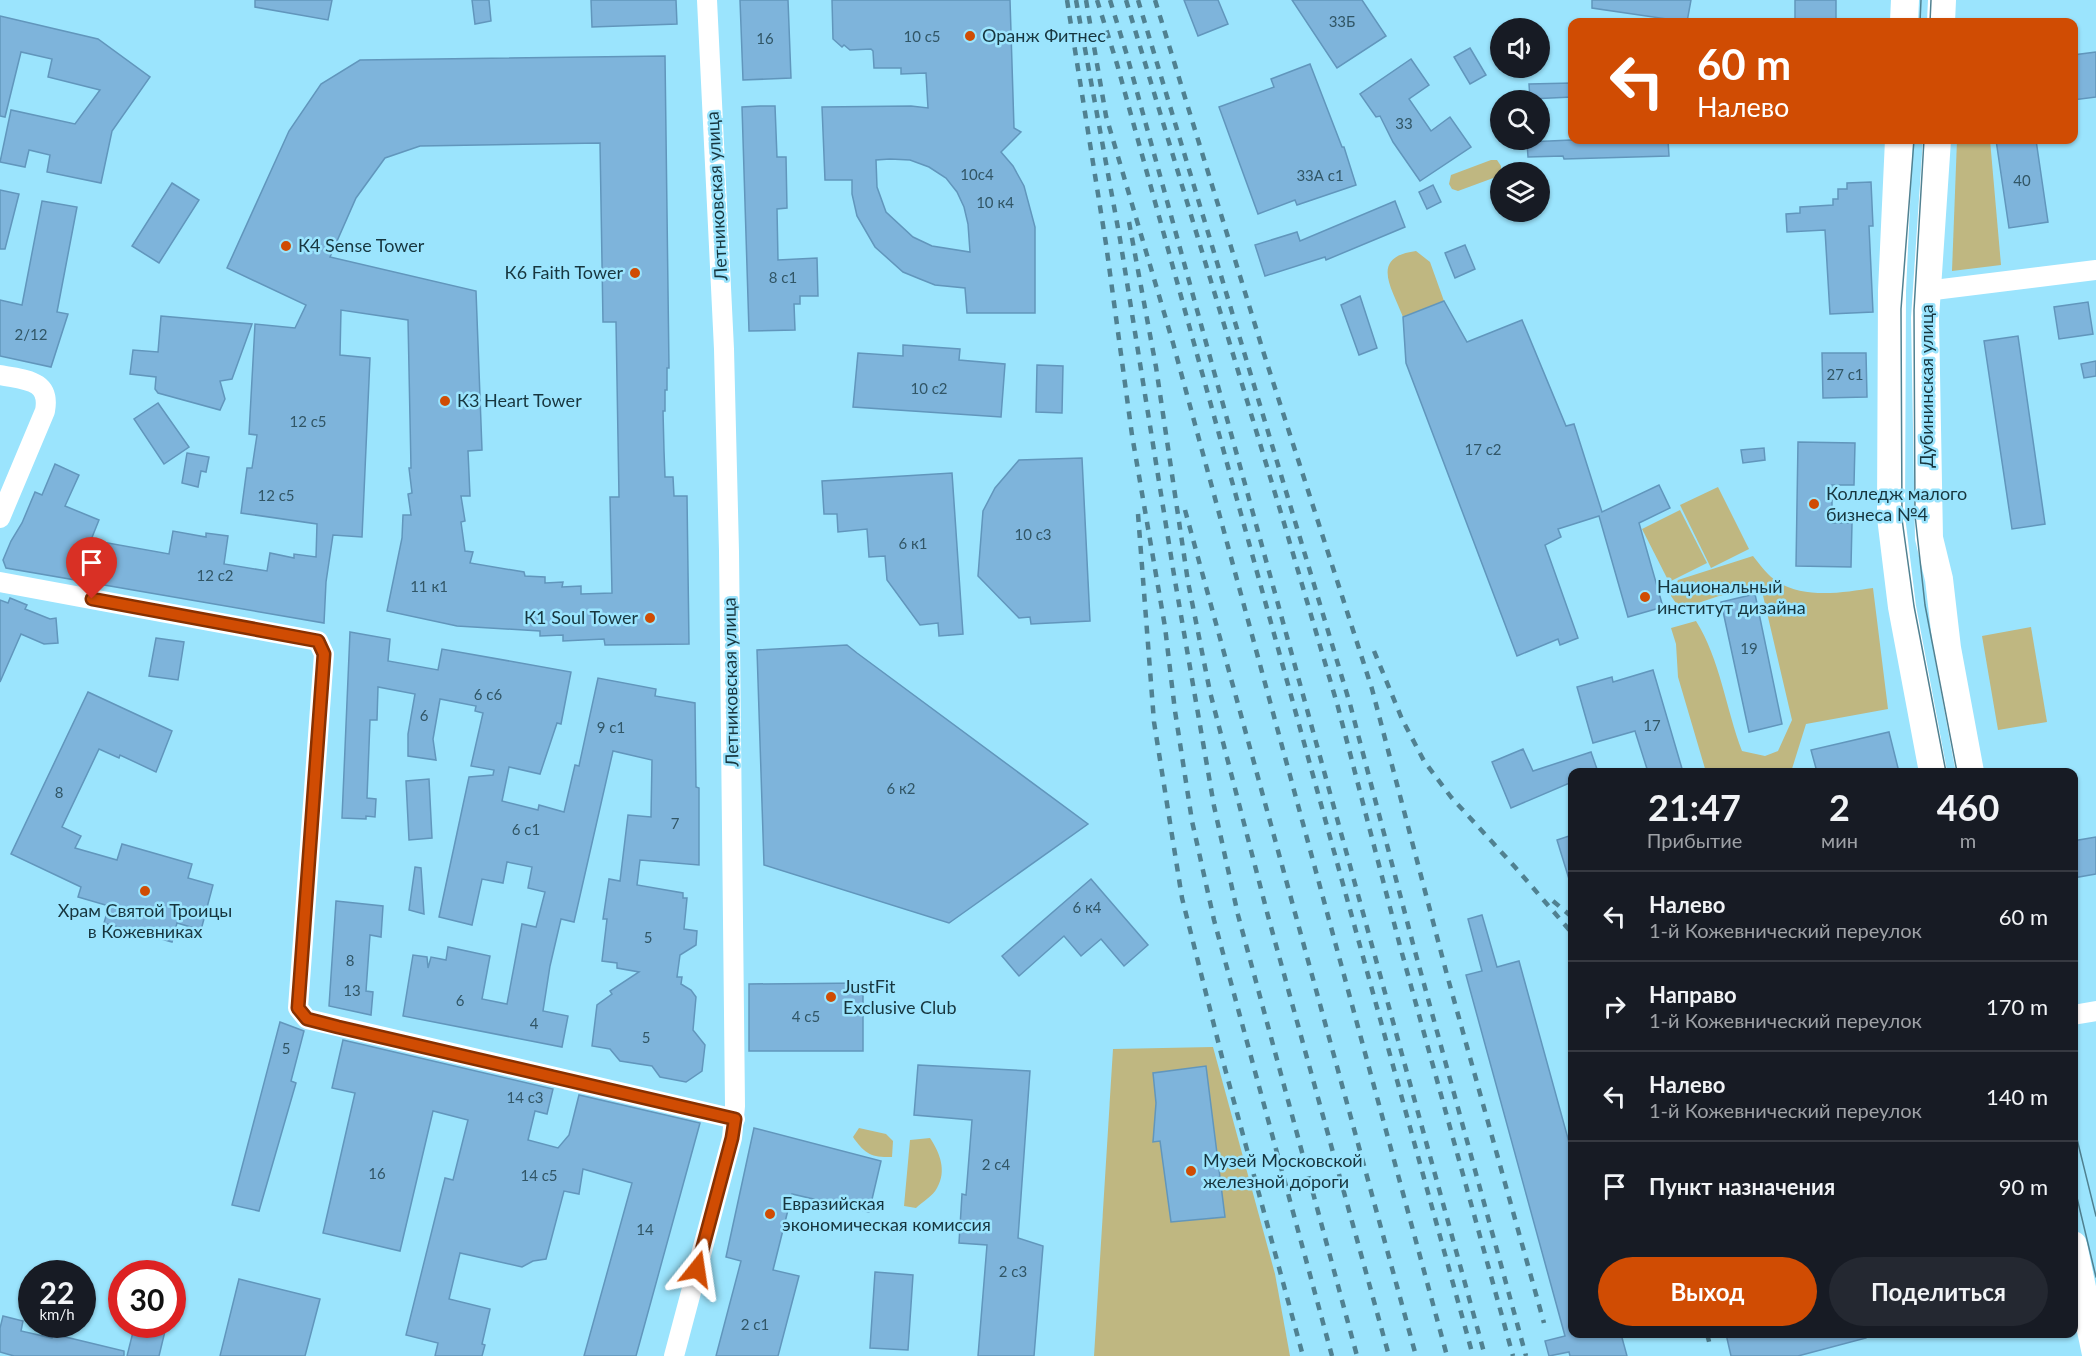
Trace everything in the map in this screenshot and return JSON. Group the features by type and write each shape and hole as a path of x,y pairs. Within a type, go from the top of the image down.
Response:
{"main road":[{"path":"1904,18 1905,0"},
{"path":"1941,18 1942,0"},
{"name":"Дубининская улица","path":"1899,144 1892,291 1892,517 1902,607 1932,768"},
{"name":"Дубининская улица","path":"1936,144 1926,291 1929,538 1939,579 1947,648 1969,768"},
{"path":"2078,1268 2096,1353"}],"street":[{"name":"Летниковская улица","path":"674,1356 732,1138 735,1119 724,349 707,0"},
{"path":"1926,291 2096,270"},
{"path":"0,375 36,383 45,392 47,399 45,411 0,518"},
{"path":"0,582 318,641 324,654 298,1008 307,1019 735,1119"},
{"path":"2078,1014 2096,1011"}],"shaded area":[{"path":"1957,144 1990,144 2001,265 1952,271"},
{"path":"1491,160 1498,162 1490,162 1490,179 1458,191 1452,189 1449,184 1451,175"},
{"path":"1416,251 1430,262 1444,301 1403,317 1390,285 1388,267 1401,254"},
{"path":"1718,487 1749,549 1711,568 1680,505"},
{"path":"1680,510 1707,563 1669,582 1642,529"},
{"path":"1753,556 1779,583 1804,592 1832,593 1873,588 1888,709 1806,724 1792,768 1705,768 1678,677 1676,644 1671,628 1696,621 1711,651 1742,751 1765,756 1778,751 1792,720 1761,587 1719,596 1680,609 1671,596 1678,580"},
{"path":"2031,627 2047,722 1998,730 1982,636"},
{"path":"1213,1047 1275,1274 1290,1356 1094,1356 1113,1049"},
{"path":"859,1128 886,1134 893,1141 892,1157 879,1157 865,1151 853,1137"},
{"path":"930,1138 941,1162 940,1182 933,1194 916,1208 904,1206 910,1140"}],"building":[{"path":"255,0 332,0 328,20 255,7"},
{"path":"472,0 489,0 491,21 475,24"},
{"path":"591,0 676,0 677,24 592,27"},
{"path":"740,0 788,0 791,78 743,80"},
{"path":"832,0 1010,0 1014,128 1021,132 1001,152 1013,166 1024,186 1035,227 1035,313 967,313 965,288 935,285 903,272 875,247 857,216 852,194 852,180 825,180 822,107 911,106 928,108 926,73 901,74 901,68 874,68 871,49 850,50 844,45 842,47 833,39","holes":["876,160 910,160 929,167 946,178 957,192 968,224 970,252 932,246 913,237 886,212 877,187"]},
{"path":"1184,0 1218,0 1228,24 1198,36"},
{"path":"1292,0 1362,0 1386,36 1337,68"},
{"path":"1592,0 1691,0 1688,18 1660,18 1592,8"},
{"path":"1795,0 1836,0 1836,18 1795,18"},
{"path":"0,16 98,39 150,77 112,131 101,183 47,172 50,155 29,150 25,167 0,162 11,110 75,124 100,90 48,77 52,59 21,52 5,117 0,116"},
{"path":"1470,48 1486,75 1470,84 1454,57"},
{"path":"2096,52 2096,97 2078,99 2078,54"},
{"path":"665,56 669,368 667,368 665,411 663,411 665,477 673,477 674,496 687,496 689,644 605,645 604,639 563,641 563,635 540,636 540,631 457,626 387,611 402,538 403,515 411,515 408,494 412,493 409,468 411,468 408,320 341,310 340,355 370,358 362,537 333,535 326,582 324,623 6,568 3,560 11,541 22,523 35,492 42,495 55,464 79,475 65,506 99,520 91,540 169,554 173,531 206,537 206,533 228,536 224,564 267,571 270,553 294,558 294,554 316,557 317,524 241,513 247,468 252,468 257,435 249,434 255,324 295,328 306,305 227,268 289,131 321,84 360,60","holes":["600,143 603,322 616,322 619,497 610,497 612,593 581,594 581,586 562,587 563,582 545,583 545,577 525,576 524,572 470,563 473,552 465,551 461,522 465,521 461,496 470,496 468,451 482,450 476,291 330,257 356,198 385,158 420,146"]},
{"path":"1411,59 1429,85 1409,99 1431,131 1450,117 1471,147 1420,181 1393,142 1380,116 1376,117 1360,94"},
{"path":"1310,64 1342,147 1344,147 1356,185 1297,205 1295,200 1258,214 1219,107 1274,87 1271,79"},
{"path":"1568,83 1568,97 1550,98 1550,90 1529,90 1529,84"},
{"path":"775,106 777,157 786,157 787,208 777,209 778,260 817,258 818,296 800,296 800,304 794,304 795,330 749,331 742,107"},
{"path":"1568,140 1568,144 1668,144 1669,156 1564,159 1563,156 1528,157 1528,150 1550,150 1550,141"},
{"path":"1997,144 2037,144 2048,222 2009,228"},
{"path":"1871,182 1873,226 1869,226 1873,312 1830,314 1825,230 1787,232 1786,214 1800,213 1800,207 1833,205 1833,199 1838,199 1838,189 1847,189 1847,183"},
{"path":"172,183 199,200 159,263 132,246"},
{"path":"1433,185 1441,202 1427,209 1419,192"},
{"path":"0,190 19,194 5,249 0,249"},
{"path":"42,201 77,207 57,312 68,314 51,367 0,356 0,300 22,305"},
{"path":"1395,201 1405,227 1326,260 1325,257 1265,276 1255,245 1297,232 1300,241"},
{"path":"1465,245 1475,269 1455,278 1445,253"},
{"path":"1360,296 1377,348 1359,355 1341,305"},
{"path":"1444,301 1467,342 1522,320 1566,426 1574,424 1602,512 1659,485 1670,508 1639,523 1663,607 1628,617 1599,516 1558,529 1561,537 1545,545 1578,638 1560,645 1558,639 1517,656 1406,363 1403,317"},
{"path":"2088,302 2093,334 2059,339 2054,307"},
{"path":"161,316 252,324 232,379 220,381 225,399 220,410 158,393 155,389 156,377 130,374 133,350 158,352"},
{"path":"2018,336 2045,524 2012,529 1984,341"},
{"path":"903,345 960,349 959,360 1005,364 1001,417 853,407 858,353 903,356"},
{"path":"1822,353 1866,353 1867,397 1823,398"},
{"path":"2096,361 2096,376 2084,378 2081,364"},
{"path":"1037,365 1063,366 1062,413 1036,412"},
{"path":"158,403 189,447 164,464 134,419"},
{"name":"Колледж малого бизнеса №4","path":"1798,442 1855,443 1854,485 1832,485 1832,523 1852,523 1851,567 1796,566"},
{"path":"1764,448 1765,460 1743,463 1741,450"},
{"path":"187,453 209,457 206,472 201,471 198,487 182,483"},
{"path":"1082,458 1090,621 1031,624 1030,617 1019,618 978,576 983,511 995,488 1019,460"},
{"path":"952,473 963,634 939,636 938,623 920,625 887,580 885,556 869,557 867,529 838,532 837,514 824,514 822,481"},
{"path":"1755,594 1782,724 1749,732 1721,602"},
{"path":"10,598 27,605 25,609 50,619 56,618 58,643 44,644 21,634 0,682 0,600 8,603"},
{"path":"350,632 390,639 388,661 438,670 442,649 571,672 561,724 557,723 540,774 509,767 502,801 538,810 539,805 564,812 575,765 579,766 598,678 656,689 655,696 695,703 696,787 699,788 699,865 640,860 637,885 683,893 683,898 687,898 684,929 697,931 696,945 680,955 677,977 682,977 681,984 691,990 696,997 693,1030 705,1045 702,1071 686,1082 660,1077 652,1066 620,1061 610,1049 592,1046 597,1005 612,994 610,991 639,972 617,968 617,963 602,961 607,919 603,919 609,879 620,881 628,815 651,817 652,760 613,751 574,922 561,919 550,966 543,1011 568,1016 562,1047 403,1016 413,955 427,957 428,968 431,957 446,960 448,947 490,956 482,999 507,1004 522,924 536,927 545,892 528,888 532,867 507,862 503,883 482,879 472,925 439,917 469,777 493,775 494,770 471,766 483,713 475,711 476,706 440,699 433,739 436,760 408,756 408,734 415,694 378,687 377,720 370,720 367,798 376,799 375,817 342,818"},
{"path":"156,638 184,642 178,680 149,676"},
{"path":"847,645 1088,824 949,923 764,865 757,650"},
{"path":"1653,670 1682,768 1647,768 1635,731 1593,743 1577,687 1612,677 1613,682"},
{"path":"88,692 172,731 156,772 120,755 119,758 99,749 62,827 81,836 75,848 117,860 122,844 192,864 188,878 213,885 201,930 177,923 172,942 104,923 109,906 78,897 81,887 11,854"},
{"path":"1889,732 1898,768 1816,768 1811,750"},
{"path":"1523,749 1533,771 1591,752 1597,768 1568,768 1568,784 1511,808 1492,762"},
{"path":"429,779 432,838 409,840 406,781"},
{"path":"1568,836 1568,876 1557,840"},
{"path":"2096,837 2096,874 2078,877 2078,840"},
{"path":"415,867 421,868 424,914 409,910"},
{"path":"1091,879 1148,945 1124,966 1101,939 1081,956 1064,936 1019,976 1002,956"},
{"path":"336,901 383,906 381,937 370,935 366,991 373,992 371,1015 329,1006"},
{"path":"1482,915 1497,967 1519,961 1568,1139 1568,1338 1622,1338 1627,1356 1570,1356 1569,1352 1549,1356 1545,1341 1565,1336 1466,975 1482,971 1468,919"},
{"path":"863,983 863,1051 749,1051 749,984"},
{"path":"280,1022 304,1031 291,1081 296,1083 259,1211 232,1205"},
{"path":"343,1040 553,1089 547,1114 535,1111 528,1140 558,1148 569,1135 579,1095 700,1123 636,1356 584,1356 632,1183 583,1169 579,1194 564,1191 546,1259 533,1261 522,1267 460,1253 449,1299 490,1309 482,1344 485,1345 482,1356 435,1356 438,1343 406,1335 445,1178 453,1180 468,1120 433,1111 400,1251 323,1233 355,1093 332,1088"},
{"path":"918,1065 1030,1071 1018,1238 1043,1246 1034,1356 978,1356 987,1245 959,1243 962,1194 966,1195 972,1120 914,1115"},
{"name":"Музей Московской железной дороги","path":"1206,1066 1225,1217 1171,1222 1160,1141 1153,1142 1156,1103 1153,1073"},
{"path":"754,1128 881,1161 869,1212 792,1194 773,1270 799,1276 778,1356 716,1356 741,1261 726,1257"},
{"path":"875,1272 913,1275 908,1350 870,1348"},
{"path":"239,1279 320,1299 305,1356 220,1356"},
{"path":"3,1316 18,1320 18,1338 70,1338 124,1351 124,1356 14,1356 0,1352 0,1328"},
{"path":"132,1338 163,1338 159,1356 127,1356"},
{"path":"1727,1338 1866,1338 1798,1356 1731,1356"}],"tram line":[{"path":"1920,18 1921,0"},
{"path":"1930,18 1931,0"},
{"path":"1914,144 1901,309 1902,519 1914,606 1945,768"},
{"path":"1924,144 1914,310 1915,515 1925,605 1956,768"},
{"path":"2078,1143 2096,1216"},
{"path":"2078,1202 2096,1277"}],"railway":[{"path":"1067,0 1106,244 1132,435 1165,627 1192,821 1214,920 1332,1356"},
{"path":"1076,0 1120,239 1214,806 1238,915 1357,1356"},
{"path":"1086,0 1106,116 1173,343 1447,1356"},
{"path":"1097,0 1117,64 1473,1356"},
{"path":"1110,0 1485,1356"},
{"path":"1126,0 1338,707 1400,946 1513,1356"},
{"path":"1138,0 1350,704 1526,1356"},
{"path":"1155,0 1264,354 1372,689 1447,975 1544,1323"},
{"path":"1129,222 1156,367 1188,582 1210,692 1268,916 1389,1356"},
{"path":"1185,510 1416,1356"},
{"path":"1138,514 1154,722 1182,898 1224,1065 1303,1356"},
{"path":"1374,651 1402,719 1424,761 1451,797 1568,928"},
{"path":"1553,901 1568,914"},
{"path":"1708,1338 1710,1345"}],"place":[{"name":"Оранж Фитнес","path":"970,36"},
{"name":"К4 Sense Tower","path":"286,246"},
{"name":"К6 Faith Tower","path":"635,273"},
{"name":"К3 Heart Tower","path":"445,401"},
{"name":"Колледж малого бизнеса №4","path":"1814,504"},
{"name":"Национальный институт дизайна","path":"1645,597"},
{"name":"К1 Soul Tower","path":"650,618"},
{"name":"Храм Святой Троицы в Кожевниках","path":"145,891"},
{"name":"JustFit Exclusive Club","path":"831,997"},
{"name":"Музей Московской железной дороги","path":"1191,1171"},
{"name":"Евразийская экономическая комиссия","path":"770,1214"}],"route":[{"path":"92,599 318,641 324,654 298,1008 307,1019 338,1027 735,1119 697,1269"}]}
